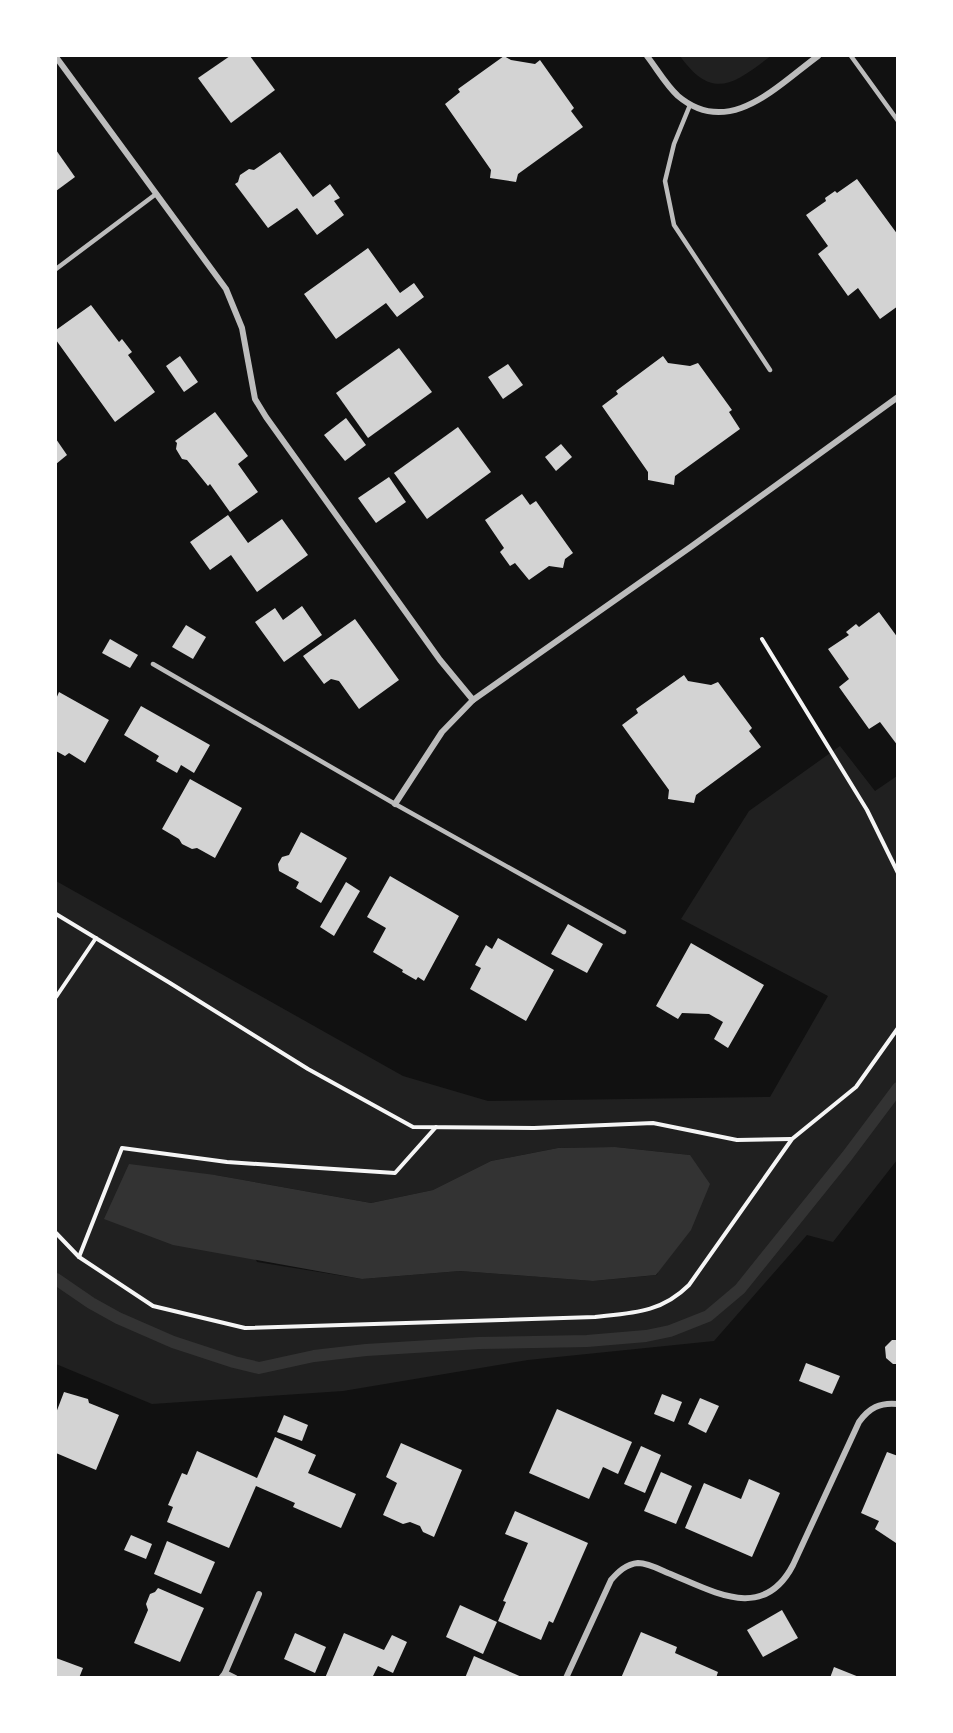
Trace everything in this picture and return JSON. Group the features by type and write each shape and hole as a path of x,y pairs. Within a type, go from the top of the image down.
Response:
{"street":[{"path":"647,56 673,90 690,105 713,113 736,111 767,94 818,56"},
{"path":"56,57 226,289 242,328 255,399 266,417 440,660 473,700"},
{"path":"395,804 442,732 473,700 692,546 897,396"},
{"path":"566,1677 611,1580 618,1572 630,1565 646,1564 737,1599 760,1597 776,1587 789,1573 859,1422 874,1407 897,1404"},
{"path":"235,1677 223,1675 259,1594"}],"lane":[{"path":"852,56 897,121"},
{"path":"690,105 674,144 665,181 674,225 770,370"},
{"path":"56,269 156,194"},
{"path":"153,664 395,804 624,932"}],"path":[{"path":"762,639 867,810 897,873"},
{"path":"56,915 308,1069 413,1127 534,1128 653,1123 737,1140 792,1139"},
{"path":"56,997 96,938"},
{"path":"56,1233 79,1257 153,1306 245,1328 572,1317 649,1310 677,1296 689,1285 792,1139 856,1087 897,1028"},
{"path":"79,1257 122,1148 227,1162 395,1173 436,1127"}],"shaded area":[{"path":"680,56 771,56 735,80 714,83 703,79"},
{"path":"840,746 875,791 897,776 897,1160 833,1242 807,1235 714,1341 528,1360 343,1391 152,1404 56,1364 56,881 403,1076 488,1101 770,1097 828,996 681,919 749,811","holes":["615,1147 690,1155 657,1275 593,1281 460,1271 362,1279 257,1262 215,1175 371,1203 433,1190 491,1161 558,1148"]},
{"path":"615,1147 690,1155 710,1184 691,1230 656,1275 593,1281 460,1271 362,1279 173,1245 104,1219 129,1164 215,1175 371,1203 433,1190 491,1161 558,1148"}],"building":[{"path":"230,56 250,56 275,90 231,123 198,78"},
{"path":"504,56 511,60 535,64 540,60 574,108 571,111 583,127 518,174 516,182 490,178 491,170 445,104 460,92 458,89"},
{"path":"56,150 75,177 56,191"},
{"path":"280,152 313,197 330,184 340,198 334,201 344,215 317,235 297,208 268,228 235,184 240,175 249,169 254,170"},
{"path":"857,179 898,235 898,306 880,319 858,288 848,296 818,254 828,246 806,215 826,201 825,198 835,191 837,193"},
{"path":"368,248 400,293 414,283 424,297 397,317 386,303 336,339 304,294"},
{"path":"91,305 119,342 122,339 132,352 128,355 155,392 115,422 56,340 56,330"},
{"path":"399,348 432,392 368,438 336,393"},
{"path":"180,356 198,382 184,392 166,366"},
{"path":"663,356 668,363 690,366 698,363 732,410 729,412 740,429 675,476 674,485 648,480 648,472 602,406 618,394 616,391"},
{"path":"508,364 523,385 503,399 488,377"},
{"path":"215,412 248,456 238,464 258,492 230,512 210,484 208,486 187,460 182,459 176,449 175,441"},
{"path":"346,418 366,445 345,461 324,435"},
{"path":"458,427 491,472 427,519 394,473"},
{"path":"56,439 67,455 56,464"},
{"path":"561,444 572,457 556,471 545,457"},
{"path":"389,477 406,502 376,523 358,498"},
{"path":"522,494 530,505 536,501 573,553 565,559 563,568 549,566 529,580 515,563 510,566 500,552 504,548 485,520"},
{"path":"228,515 248,543 282,519 308,555 257,592 231,555 210,570 190,542"},
{"path":"302,606 322,635 284,662 255,622 275,608 283,620"},
{"path":"879,612 898,638 898,746 880,722 869,729 839,687 849,679 828,649 849,635 846,632 856,624 859,627"},
{"path":"355,619 399,680 359,709 339,681 331,679 324,684 303,656"},
{"path":"186,625 206,637 193,659 172,647"},
{"path":"110,639 138,655 130,668 102,653"},
{"path":"684,675 688,681 711,685 718,682 752,728 749,731 761,747 696,795 694,803 668,799 669,790 622,725 638,713 636,709"},
{"path":"59,692 109,720 85,763 69,753 65,756 56,751 56,699"},
{"path":"141,706 210,745 194,773 181,765 177,773 156,761 159,756 124,735"},
{"path":"190,779 242,808 215,858 197,848 192,849 182,844 179,839 162,829"},
{"path":"301,832 347,858 321,903 296,888 299,882 279,871 278,864 282,857 289,855"},
{"path":"390,876 459,916 424,981 418,977 416,980 373,952 386,928 367,917"},
{"path":"346,882 360,891 334,936 320,927"},
{"path":"568,924 603,944 587,973 551,954"},
{"path":"498,938 554,970 526,1021 470,989 481,968 475,965 486,945 492,949"},
{"path":"691,943 764,985 728,1048 714,1039 723,1022 709,1014 682,1013 678,1019 656,1006"},
{"path":"892,1340 898,1340 898,1364 893,1364 886,1358 885,1347"},
{"path":"806,1363 840,1376 832,1394 799,1381"},
{"path":"64,1392 88,1399 89,1403 119,1415 96,1470 56,1453 56,1413"},
{"path":"662,1394 682,1402 674,1422 654,1414"},
{"path":"700,1398 719,1406 706,1433 688,1424"},
{"path":"557,1409 632,1442 618,1474 603,1467 589,1499 529,1473"},
{"path":"284,1415 308,1425 302,1441 277,1432"},
{"path":"275,1437 316,1455 308,1473 356,1494 341,1528 293,1507 295,1503 256,1486 229,1548 167,1522 173,1507 168,1505 182,1473 187,1475 197,1451 257,1478"},
{"path":"401,1443 462,1470 434,1537 423,1532 420,1526 410,1522 403,1524 383,1515 397,1483 386,1477"},
{"path":"641,1446 661,1455 645,1493 624,1484"},
{"path":"887,1452 898,1456 898,1541 896,1543 875,1529 879,1521 861,1513"},
{"path":"661,1472 692,1486 676,1524 644,1511"},
{"path":"749,1479 780,1493 752,1557 685,1528 704,1483 741,1499"},
{"path":"515,1511 588,1543 553,1623 549,1621 541,1640 498,1621 506,1602 503,1601 528,1543 505,1534"},
{"path":"131,1535 152,1544 146,1559 124,1550"},
{"path":"167,1541 215,1562 201,1594 154,1574"},
{"path":"158,1588 204,1608 180,1662 134,1643 148,1610 146,1604 150,1594"},
{"path":"460,1605 497,1622 483,1654 446,1637"},
{"path":"782,1610 798,1638 763,1657 747,1630"},
{"path":"641,1632 677,1647 675,1653 718,1672 716,1678 621,1678"},
{"path":"295,1633 326,1647 315,1673 284,1659"},
{"path":"344,1633 384,1650 392,1635 407,1642 393,1673 378,1666 372,1678 325,1678"},
{"path":"474,1656 524,1678 465,1678"},
{"path":"56,1658 83,1668 79,1678 56,1676"},
{"path":"834,1667 859,1677 859,1678 830,1678"}],"waterway":[{"path":"56,1279 118,1318 173,1342 259,1368 314,1356 366,1350 479,1343 587,1341 646,1336 670,1331 708,1316 740,1289 847,1156 898,1088"}]}
